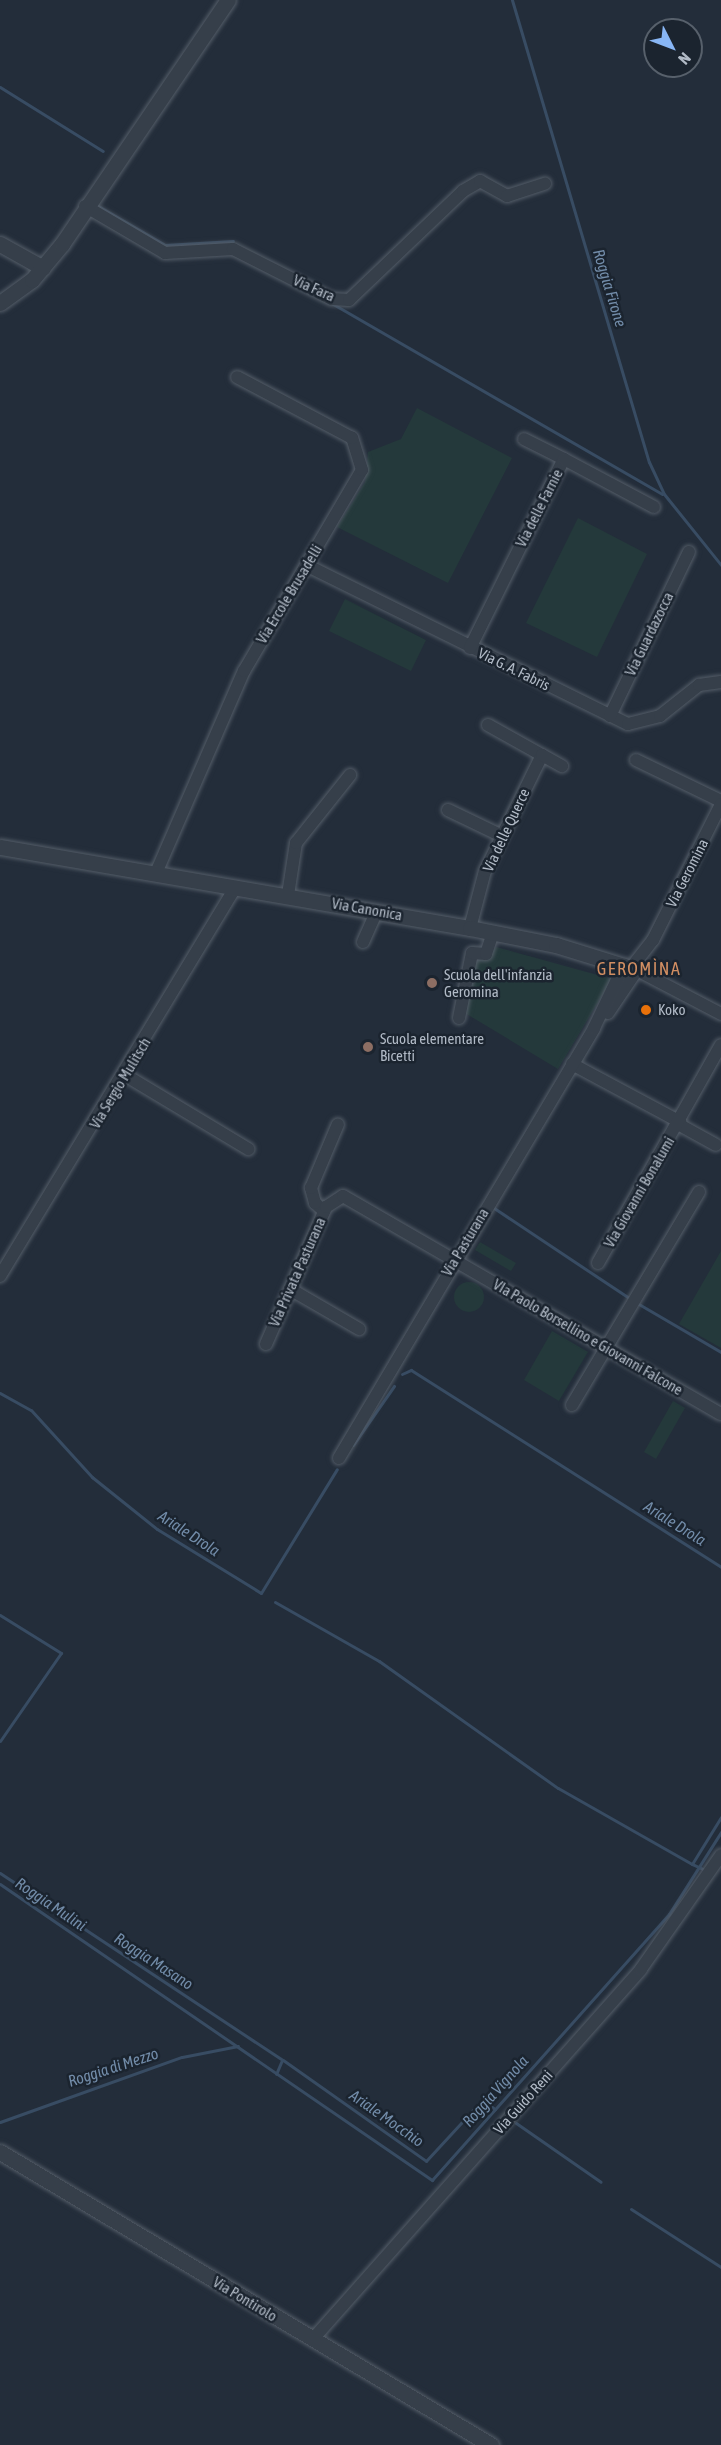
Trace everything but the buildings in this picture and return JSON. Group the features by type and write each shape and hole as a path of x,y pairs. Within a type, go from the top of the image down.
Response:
{"street":[{"path":"0,303 43,268 228,0"},
{"name":"Via Fara","path":"85,206 165,253 233,249 332,299 349,300 463,191 480,181 507,196 545,184"},
{"path":"0,244 43,268"},
{"name":"Via Ercole Brusadelli","path":"156,873 244,671 362,470 359,446 344,432 237,377"},
{"path":"524,439 564,459"},
{"name":"Via delle Farnie","path":"470,648 564,459 654,507"},
{"name":"Via Guardazocca","path":"610,716 689,552"},
{"name":"Via G. A. Fabris","path":"306,565 470,648 628,724 649,720 699,685 721,682"},
{"path":"488,725 562,766"},
{"name":"Via delle Querce","path":"470,928 486,871 542,755"},
{"path":"636,760 721,803"},
{"path":"288,896 296,843 350,775"},
{"name":"Via Geromina","path":"634,970 653,940 721,803"},
{"path":"448,810 502,836"},
{"name":"Via Canonica","path":"0,847 493,933 634,970 721,1014"},
{"name":"Via Sergio Mulitsch","path":"0,1276 125,1075 236,887"},
{"path":"363,942 377,911"},
{"path":"459,1018 472,953 486,954 493,933"},
{"name":"Via Pasturana","path":"339,1458 454,1260 572,1064 634,970"},
{"path":"679,1123 721,1045"},
{"path":"572,1064 716,1145"},
{"path":"125,1075 248,1149"},
{"name":"Via Giovanni Bonalumi","path":"598,1263 679,1123"},
{"path":"324,1211 315,1203 312,1180 338,1124"},
{"path":"572,1405 699,1192"},
{"name":"Via Privata Pasturana","path":"266,1344 324,1211 337,1196 350,1197 454,1260"},
{"name":"VIa Paolo Borsellino e Giovanni Falcone","path":"454,1260 721,1414"},
{"path":"290,1289 359,1329"},
{"name":"Via Guido Reni","path":"313,2339 641,1969 721,1855"},
{"name":"Via Pontirolo","path":"0,2152 491,2445"}],"green space":[{"path":"417,408 512,458 448,583 337,527 365,482 368,452 401,439"},
{"path":"578,518 647,554 597,657 526,623"},
{"path":"345,599 426,640 411,671 329,631"},
{"path":"496,947 612,979 558,1069 465,1013 476,958 489,957"},
{"path":"480,1242 516,1263 511,1271 475,1250"},
{"path":"721,1251 721,1348 679,1324"},
{"path":"469,1282 480,1286 484,1297 480,1308 469,1312 458,1308 454,1297 458,1286"},
{"path":"552,1331 588,1352 559,1401 524,1380"},
{"path":"673,1401 685,1408 656,1459 644,1452"}],"waterway":[{"name":"Roggia Firone","path":"512,0 649,462 664,494 721,565"},
{"path":"0,87 103,151"},
{"path":"98,206 165,245 233,241"},
{"path":"333,304 662,494"},
{"path":"494,1208 632,1300"},
{"path":"637,1303 721,1352"},
{"name":"Ariale Drola","path":"402,1374 411,1370 721,1567"},
{"name":"Ariale Drola","path":"353,1445 394,1386"},
{"name":"Ariale Drola","path":"0,1393 31,1410 92,1477 157,1529 261,1593 337,1469"},
{"path":"275,1602 379,1661 558,1788 692,1864"},
{"name":"Roggia Masano","path":"0,1615 61,1653 0,1741"},
{"name":"Ariale Drola","path":"705,1870 692,1864 721,1817"},
{"name":"Roggia Vignola","path":"0,1884 432,2180 669,1914 721,1832"},
{"name":"Roggia Masano","path":"0,1873 282,2060 276,2074"},
{"name":"Roggia di Mezzo","path":"0,2122 182,2057 238,2046"},
{"name":"Ariale Mocchio","path":"283,2060 426,2161 482,2100 495,2109"},
{"name":"Ariale Mocchio","path":"516,2123 601,2182"},
{"name":"Ariale Mocchio","path":"631,2209 721,2267"}],"place":[{"name":"Scuola dell'infanzia Geromina","path":"432,983"},
{"name":"Koko","path":"646,1010"},
{"name":"Scuola elementare Bicetti","path":"368,1047"}],"district":[{"name":"GEROMÌNA","path":"639,969"}],"water label":[{"name":"Roggia Mulini","path":"51,1904"}]}
